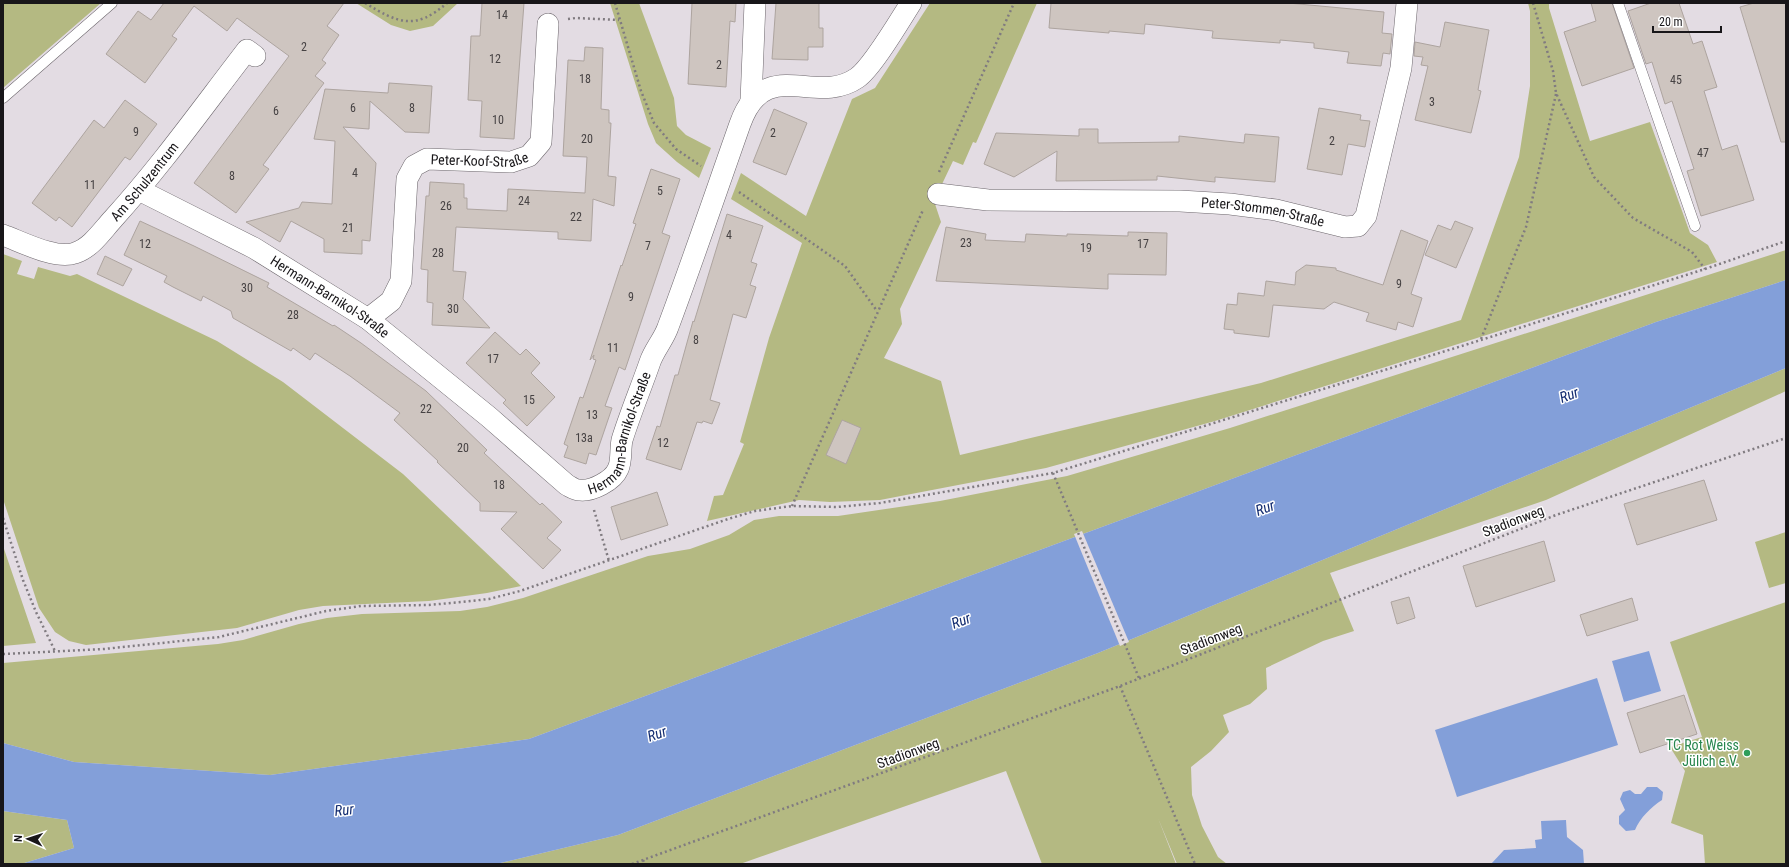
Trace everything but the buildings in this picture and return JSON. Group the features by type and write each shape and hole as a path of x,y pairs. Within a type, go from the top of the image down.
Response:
{"street":[{"path":"751,101 756,3"},
{"name":"Hermann-Barnikol-Straße","path":"139,190 254,248 368,319 489,417 567,485 577,490 589,490 606,482 618,470 622,441 651,358 667,330 721,180 740,122 751,101 760,91 774,86 828,87 847,84 859,77 911,3"},
{"name":"Peter-Stommen-Straße","path":"933,194 988,200 1180,201 1230,204 1276,210 1345,228 1358,226 1366,216 1393,108 1401,68 1407,3"},
{"name":"Peter-Koof-Straße","path":"368,319 391,301 401,281 407,179 414,166 427,160 512,162 529,156 541,142 548,24"},
{"name":"Am Schulzentrum","path":"3,236 65,256 76,253 89,246 139,190 247,50 255,56"}],"lane":[{"path":"3,98 112,3"},
{"path":"1618,3 1695,226"}],"path":[{"path":"365,3 390,16 402,20 413,21 423,20 435,14 447,3"},
{"path":"792,506 933,194 1014,3"},
{"path":"1533,3 1553,71 1556,93 1594,177 1633,218 1692,252 1705,269"},
{"path":"548,24 576,18 619,20"},
{"path":"1480,340 1526,227 1556,93"},
{"path":"3,654 104,649 219,636 326,611 354,607 429,605 489,599 520,591 728,519 755,512 792,506 837,507 880,503 1053,473 1705,269 1786,241"},
{"name":"Stadionweg","path":"632,864 1120,686 1556,515 1786,438"},
{"path":"1053,473 1139,678"},
{"path":"589,490 609,561"},
{"path":"3,518 23,580 36,612 55,651"},
{"path":"1120,686 1195,864"},
{"path":"643,860 645,864"}],"green space":[{"path":"3,3 101,3 3,88"},
{"path":"356,3 458,3 433,26 410,31 391,25"},
{"path":"610,3 639,3 674,98 677,126 686,135 711,148 699,178 677,162 656,143 648,124"},
{"path":"930,3 1037,3 976,143 973,142 963,165 953,161 934,201 941,222 900,309 902,324 884,358 941,381 960,455 1261,383 1461,320 1519,157 1530,86 1530,11 1528,3 1549,3 1549,8 1590,141 1650,122 1690,233 1708,245 1717,262 1215,421 1046,468 880,500 830,502 799,500 707,521 714,496 723,495 744,444 740,442 769,338 802,243 731,199 741,173 806,216 852,99 875,88"},
{"path":"1786,250 1786,280 1656,322 529,739 270,775 74,762 3,743 3,663 218,644 243,640 299,624 327,618 362,614 460,611 487,607 523,598 648,556 690,549 729,535 754,520 779,516 838,516 940,501 1067,476 1230,428"},
{"path":"3,254 22,261 17,274 34,279 38,267 70,276 77,274 217,341 283,382 403,474 521,586 487,593 429,601 323,606 299,610 237,628 86,645 69,641 55,632 39,608 3,499"},
{"path":"1786,368 1786,391 1546,500 1330,573 1354,631 1323,641 1266,668 1267,689 1250,704 1223,715 1229,732 1211,751 1191,767 1192,795 1202,826 1218,857 1227,864 1177,864 1158,818 1176,864 1042,864 1006,771 740,864 496,864 618,835 1098,653"},
{"path":"1786,532 1786,583 1769,588 1755,542"},
{"path":"3,546 36,643 3,646"},
{"name":"TC Rot Weiss Jülich e.V.","path":"1786,602 1786,864 1705,864 1703,835 1671,823 1685,771 1670,747 1702,737 1670,642"},
{"path":"3,811 67,820 74,848 21,864 3,864"}],"water":[{"name":"Rur","path":"1786,280 1786,368 1098,653 618,835 496,864 21,864 74,848 67,820 3,811 3,743 74,762 270,775 529,739 1656,322"},
{"path":"1649,651 1661,691 1624,702 1612,661"},
{"path":"1597,678 1618,745 1457,797 1435,730"},
{"path":"1647,787 1657,787 1663,792 1662,800 1646,813 1635,830 1626,831 1619,824 1619,816 1625,810 1620,799 1623,792 1630,790 1635,794 1641,794"},
{"path":"1566,820 1567,837 1583,850 1584,864 1491,864 1504,850 1536,848 1535,840 1542,839 1541,821"}],"pier":[{"path":"1082,531 1129,642 1120,646 1074,534"}],"place":[{"name":"TC Rot Weiss Jülich e.V.","path":"1747,753"}]}
